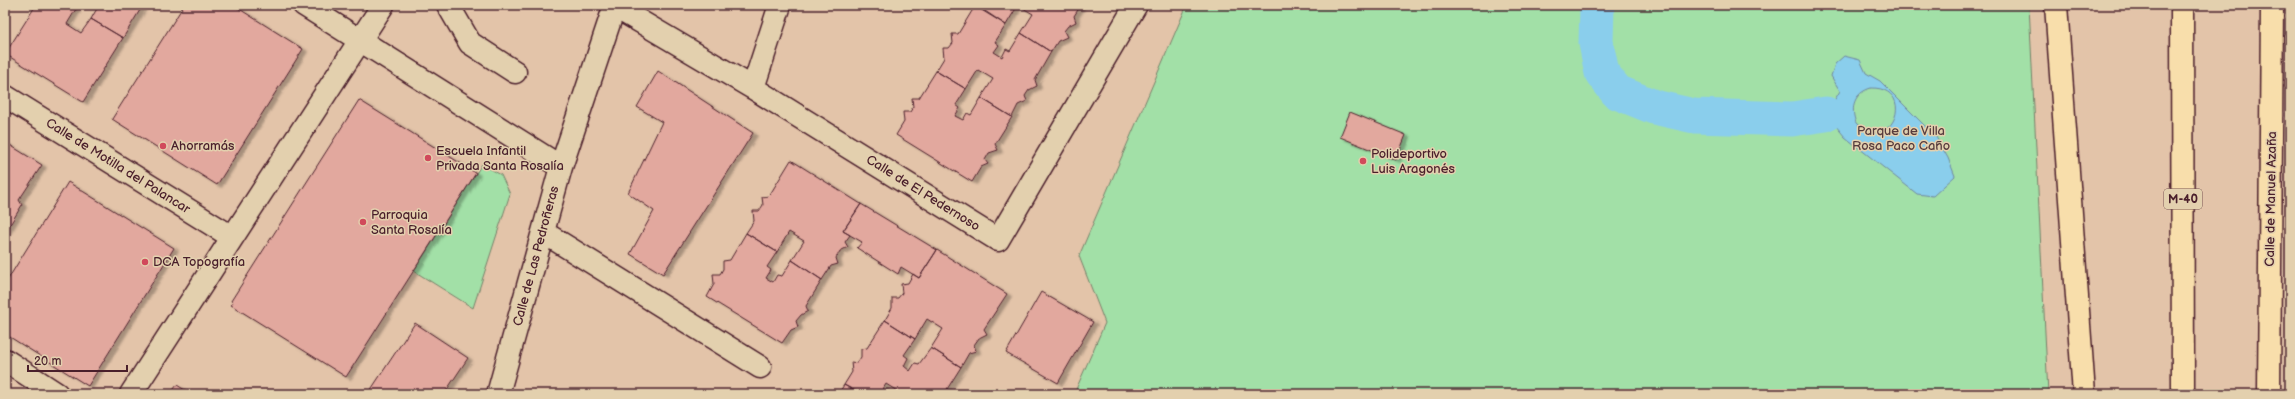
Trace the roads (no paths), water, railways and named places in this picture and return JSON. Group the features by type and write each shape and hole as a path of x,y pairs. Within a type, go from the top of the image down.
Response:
{"highway":[{"path":"2056,5 2084,394"},
{"name":"M-40","path":"2182,5 2183,394"},
{"name":"Calle de Manuel Azaña","path":"2269,394 2273,60 2272,5"}],"street":[{"path":"304,5 360,39 560,167"},
{"path":"131,394 383,5"},
{"path":"448,5 470,43 515,72"},
{"path":"753,88 780,5"},
{"name":"Calle de El Pedernoso","path":"614,6 753,88 998,240 1136,5"},
{"name":"Calle de Las Pedroñeras","path":"498,394 560,167 614,6"},
{"name":"Calle de Motilla del Palancar","path":"5,96 232,237"},
{"path":"543,232 760,367"},
{"path":"5,360 58,394"}],"water":[{"path":"1844,56 1860,60 1866,73 1880,81 1936,137 1948,158 1955,176 1933,196 1917,194 1845,137 1826,114 1840,91 1831,76 1835,64","holes":["1871,88 1885,91 1894,98 1896,108 1895,118 1889,127 1880,132 1869,131 1856,123 1853,111 1857,97 1865,90"]}],"waterway":[{"path":"1597,5 1596,43 1602,73 1617,92 1654,107 1694,116 1792,119 1826,114"}],"place":[{"name":"Ahorramás","path":"163,146"},
{"name":"Escuela Infantil Privada Santa Rosalía","path":"428,158"},
{"name":"Polideportivo Luis Aragonés","path":"1363,161"},
{"name":"Parroquia Santa Rosalía","path":"363,222"},
{"name":"DCA Topografía","path":"145,262"}],"park label":[{"name":"Parque de Villa Rosa Paco Caño","path":"1901,138"}]}
